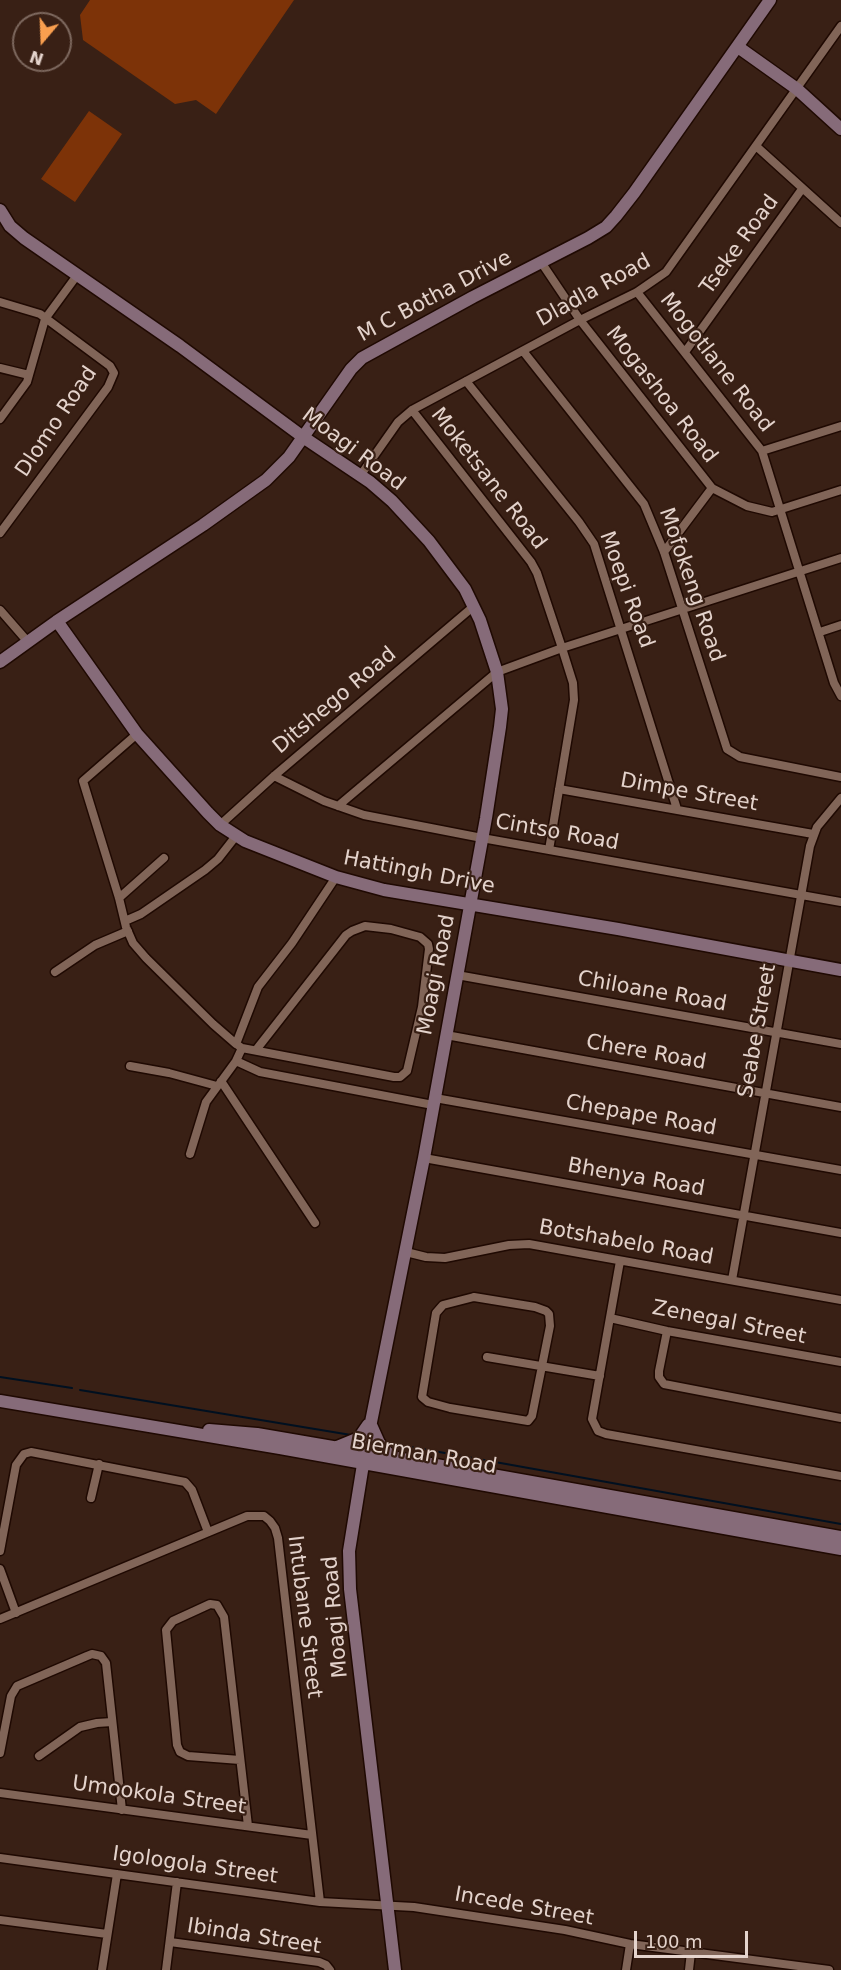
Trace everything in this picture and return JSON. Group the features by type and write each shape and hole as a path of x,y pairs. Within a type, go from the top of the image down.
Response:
{"street":[{"name":"M C Botha Drive","path":"0,662 57,621 243,497 278,468 351,369 362,358 594,235 616,216 770,0"},
{"name":"Dladla Road","path":"360,476 398,422 412,410 637,292 666,272 840,31"},
{"path":"738,47 796,89 841,129"},
{"path":"756,146 841,223"},
{"name":"Tseke Road","path":"685,352 802,189"},
{"name":"Moagi Road","path":"0,210 17,233 189,352 392,501 429,541 460,581 474,606 497,672 501,700 500,727 482,838 424,1158 364,1458 349,1551 349,1571 395,1970"},
{"name":"Mogashoa Road","path":"541,262 580,320 712,489 728,498 759,509 772,512 781,510"},
{"path":"0,419 26,384 45,319 78,274"},
{"name":"Mogotlane Road","path":"637,292 762,452 840,694"},
{"path":"0,302 36,312 45,319"},
{"name":"Dlomo Road","path":"0,533 108,387 114,375 110,366 45,319"},
{"name":"Mofokeng Road","path":"523,351 642,501 664,552 722,737 729,752 740,757 841,777"},
{"path":"0,368 29,375"},
{"name":"Moepi Road","path":"466,381 590,536 622,628 677,809"},
{"name":"Moketsane Road","path":"412,410 531,562 537,573 573,683 574,700 549,850"},
{"path":"762,452 841,426"},
{"path":"664,552 712,489"},
{"path":"781,510 841,490"},
{"path":"338,806 497,672 622,628 841,558"},
{"name":"Ditshego Road","path":"220,825 274,776 474,606"},
{"path":"0,610 28,642"},
{"name":"Hattingh Drive","path":"57,621 137,734 220,825 245,842 336,878 384,890 618,929 841,970"},
{"path":"820,632 841,625"},
{"path":"137,734 83,781 128,931 133,943 146,958 213,1024 239,1046 256,1050 394,1077 404,1075 409,1065 422,1007 429,955 428,944 420,937 391,929 365,926 352,931 346,935 256,1050"},
{"name":"Cintso Road","path":"274,776 338,806 364,815 841,902"},
{"name":"Dimpe Street","path":"559,789 813,834"},
{"name":"Seabe Street","path":"732,1280 800,894 813,834 841,798"},
{"path":"125,921 141,914 205,870 218,859 236,836"},
{"path":"119,898 164,858"},
{"path":"190,1154 206,1102 236,1061 258,987 292,943 336,878"},
{"path":"55,972 95,945 128,931"},
{"name":"Chiloane Road","path":"457,975 841,1044"},
{"name":"Chere Road","path":"446,1035 841,1107"},
{"name":"Chepape Road","path":"236,1061 260,1072 841,1170"},
{"path":"130,1066 219,1084 315,1223"},
{"name":"Bhenya Road","path":"424,1158 841,1233"},
{"name":"Botshabelo Road","path":"406,1252 426,1257 445,1258 509,1245 529,1244 841,1300"},
{"path":"620,1261 592,1419 595,1428 602,1433 841,1476"},
{"path":"481,1297 546,1311 549,1314 550,1326 542,1366 532,1416 528,1421 450,1408 428,1402 422,1397 436,1313 443,1305 457,1301 481,1297"},
{"name":"Zenegal Street","path":"610,1318 668,1331 841,1362"},
{"path":"668,1331 659,1371 659,1377 664,1384 841,1418"},
{"path":"487,1357 600,1376"},
{"name":"Bierman Road","path":"0,1396 158,1425 257,1434 336,1447 364,1458 841,1549"},
{"name":"Bierman Road","path":"0,1401 341,1460 391,1457 841,1537"},
{"path":"336,1447 359,1438 371,1423 379,1443 391,1457"},
{"path":"0,1551 14,1472 24,1454 38,1452 186,1482 192,1490 208,1532"},
{"path":"341,1460 360,1484"},
{"path":"91,1498 99,1464"},
{"name":"Intubane Street","path":"0,1619 247,1516 264,1516 275,1528 278,1538 320,1902"},
{"path":"0,1569 15,1613"},
{"path":"240,1761 193,1757 180,1752 177,1745 166,1630 173,1621 210,1604 217,1605 224,1617 248,1826"},
{"path":"0,1753 14,1689 92,1654 101,1656 106,1663 122,1810"},
{"path":"39,1756 80,1727 112,1722"},
{"name":"Umookola Street","path":"0,1793 312,1835"},
{"name":"Igologola Street","path":"0,1858 320,1902 387,1905"},
{"path":"102,1970 117,1874"},
{"name":"Ibinda Street","path":"166,1970 177,1882"},
{"name":"Incede Street","path":"387,1905 414,1906 558,1929 630,1944 829,1970"},
{"path":"0,1920 107,1934"},
{"name":"Ibinda Street","path":"170,1942 319,1962 330,1970"},
{"path":"626,1970 630,1944"},
{"path":"689,1970 691,1952"}],"shaded area":[{"path":"90,0 294,0 216,114 196,100 175,104 83,40 80,15"},
{"path":"89,111 122,134 75,202 41,179"}],"waterway":[{"path":"0,1377 72,1388"},
{"path":"80,1390 351,1435"},
{"path":"389,1443 841,1524"}]}
